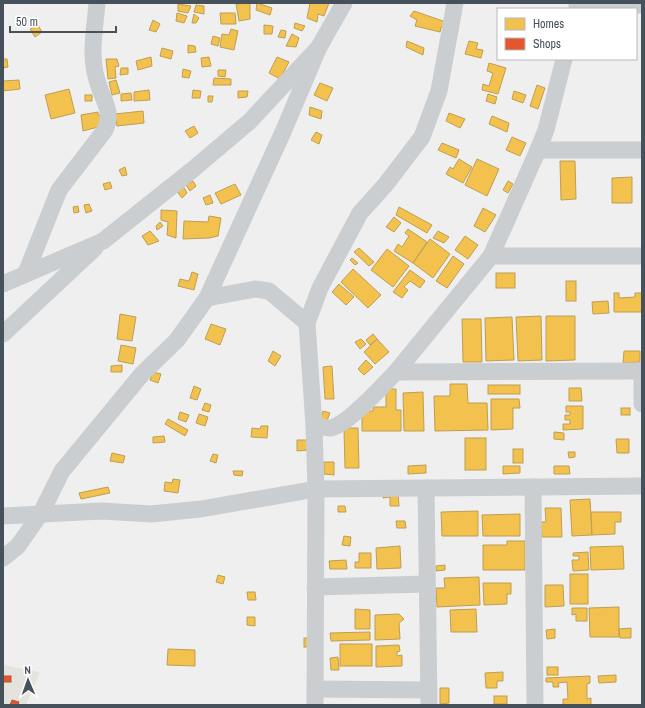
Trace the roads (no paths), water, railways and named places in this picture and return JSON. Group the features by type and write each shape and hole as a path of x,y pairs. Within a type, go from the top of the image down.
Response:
{"street":[{"path":"26,273 59,190 105,130 110,120 109,112 93,66 92,48 97,3"},
{"path":"3,558 18,546 41,513 62,471 142,374 177,340 207,298 283,132 319,47 344,3"},
{"path":"426,488 429,697 315,697 316,489 314,426 307,323 320,288 360,213 386,184 422,137 439,91 454,3"},
{"path":"577,6 642,5"},
{"path":"3,334 103,241 250,121 319,47"},
{"path":"314,426 330,428 347,419 396,372 491,256 546,130 564,60"},
{"path":"538,150 642,150"},
{"path":"3,284 103,241"},
{"path":"491,256 642,256"},
{"path":"207,298 255,289 269,291 307,323"},
{"path":"396,372 642,372 642,404"},
{"path":"3,516 102,511 151,514 201,509 316,489 642,486"},
{"path":"533,487 535,705"},
{"path":"315,587 427,584"}]}
